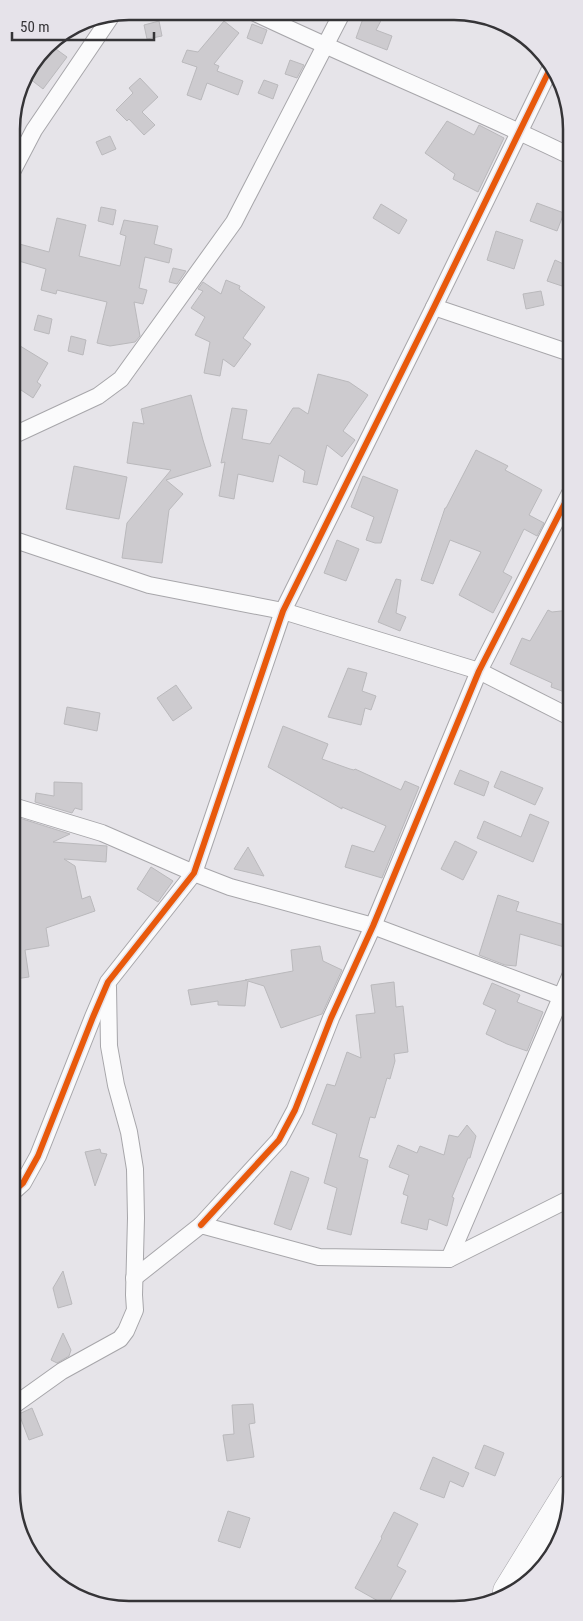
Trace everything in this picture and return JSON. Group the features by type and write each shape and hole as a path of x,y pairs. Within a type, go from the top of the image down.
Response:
{"highway":[{"path":"511,1585 550,1534 561,1510"}],"street":[{"path":"270,20 563,153"},
{"path":"20,432 98,396 121,379 234,222 338,20"},
{"path":"20,157 34,130 107,22"},
{"path":"20,1186 38,1156 108,982 194,873 283,610 548,74"},
{"path":"434,307 563,351"},
{"path":"134,1278 201,1225 279,1140 295,1110 331,1018 373,926 479,671 563,508"},
{"path":"20,542 149,585 283,610 479,671 563,713"},
{"path":"20,808 102,833 230,887 373,926 563,996"},
{"path":"20,1401 70,1366 120,1339 126,1331 135,1310 135,1168 129,1132 116,1084 109,1046 108,982"},
{"path":"449,1259 563,1004"},
{"path":"201,1225 319,1257 449,1259 563,1202"}],"building":[{"path":"362,20 381,20 376,30 392,36 387,50 356,38"},
{"path":"159,21 162,36 147,39 144,25"},
{"path":"224,21 239,33 214,64 219,66 217,71 243,81 238,95 207,83 201,100 187,95 197,67 182,62 187,50 198,52"},
{"path":"252,24 267,30 262,44 247,38"},
{"path":"55,49 67,57 43,89 32,80 42,62"},
{"path":"290,60 304,65 297,78 285,74"},
{"path":"140,78 158,97 142,112 155,125 144,135 129,119 127,121 116,110 133,93 129,88"},
{"path":"264,80 278,85 273,99 258,93"},
{"path":"447,121 474,135 479,125 504,138 478,192 453,179 455,174 425,153"},
{"path":"110,136 116,149 102,155 96,142"},
{"path":"537,203 563,213 557,231 530,221"},
{"path":"381,204 407,220 399,234 373,218"},
{"path":"101,207 116,210 113,225 98,221"},
{"path":"57,218 86,225 79,256 120,266 126,236 120,234 124,220 158,226 154,244 172,249 169,263 145,257 139,288 147,290 143,304 134,302 140,336 135,342 110,346 97,343 107,302 57,290 56,294 41,290 46,269 20,261 20,244 49,252"},
{"path":"496,231 523,240 514,269 487,260"},
{"path":"555,260 563,264 562,286 547,281"},
{"path":"173,268 186,271 177,284 169,282"},
{"path":"226,280 240,286 239,289 265,307 243,338 251,344 234,367 223,359 220,376 204,373 210,342 195,335 205,317 191,308 203,291 198,289 203,282 221,294"},
{"path":"541,291 544,305 526,309 523,294"},
{"path":"38,315 52,319 49,334 34,330"},
{"path":"71,336 86,340 83,355 68,351"},
{"path":"20,346 48,363 37,382 41,385 33,398 20,389"},
{"path":"318,374 349,382 368,395 343,431 355,440 342,457 327,445 317,485 303,482 305,471 279,455 273,482 238,474 234,499 219,496 225,462 221,463 232,408 247,410 242,439 270,444 293,408 299,408 308,414"},
{"path":"191,395 211,466 166,480 183,494 169,510 162,563 122,558 127,523 171,470 127,463 133,422 144,424 141,409"},
{"path":"476,450 508,466 505,470 542,490 529,515 544,523 537,536 524,529 503,572 512,577 493,613 459,595 481,552 450,540 433,584 421,580 445,508"},
{"path":"74,466 127,477 119,519 66,509"},
{"path":"363,476 398,490 381,543 366,540 374,517 351,507"},
{"path":"337,540 359,549 346,581 324,573"},
{"path":"396,579 401,580 396,613 406,617 400,631 378,622"},
{"path":"548,610 552,612 563,611 563,691 551,687 552,683 510,664 522,638 530,641"},
{"path":"348,668 367,673 362,691 376,696 371,710 365,708 361,725 328,717"},
{"path":"176,685 192,708 173,721 157,698"},
{"path":"67,707 100,713 97,731 64,724"},
{"path":"283,726 328,744 322,759 355,769 401,790 405,781 419,787 382,878 345,867 352,845 374,852 386,826 342,807 342,809 268,767"},
{"path":"460,770 489,782 484,796 454,784"},
{"path":"501,771 543,788 535,805 494,787"},
{"path":"54,782 82,783 82,810 75,808 72,813 35,802 36,793 54,796"},
{"path":"530,814 549,822 533,862 477,838 484,821 521,837"},
{"path":"20,818 70,834 53,842 107,846 106,862 64,859 75,866 82,899 90,896 95,911 46,928 49,946 25,950 29,977 20,978"},
{"path":"455,841 477,852 463,880 441,869"},
{"path":"248,847 264,876 234,869"},
{"path":"151,867 173,881 158,902 137,889"},
{"path":"498,895 519,902 516,911 563,925 563,947 520,934 516,966 505,965 479,955"},
{"path":"320,946 323,961 342,970 322,1014 281,1028 264,986 248,981 245,1006 218,1005 218,1001 191,1005 188,990 293,971 291,950"},
{"path":"394,982 396,1007 403,1006 408,1052 394,1054 395,1061 390,1079 387,1078 375,1118 370,1117 359,1157 368,1160 351,1235 327,1229 337,1188 324,1183 337,1134 312,1124 327,1084 335,1086 347,1052 361,1058 356,1015 375,1013 371,985"},
{"path":"492,983 520,995 517,1002 543,1012 527,1051 486,1034 496,1010 483,1004"},
{"path":"467,1125 476,1136 470,1158 468,1158 452,1197 454,1198 447,1226 429,1219 427,1230 401,1223 408,1196 403,1194 409,1175 389,1167 398,1145 417,1153 420,1146 444,1155 449,1135 458,1137"},
{"path":"100,1149 101,1153 107,1154 95,1186 85,1152"},
{"path":"291,1171 309,1178 291,1230 274,1224"},
{"path":"63,1271 72,1304 58,1308 53,1288"},
{"path":"63,1333 71,1350 69,1356 57,1363 51,1360"},
{"path":"253,1404 255,1423 249,1424 254,1457 227,1461 223,1435 234,1434 232,1405"},
{"path":"32,1408 43,1435 29,1440 20,1414"},
{"path":"484,1445 504,1453 495,1476 475,1468"},
{"path":"433,1457 469,1473 463,1487 450,1481 444,1498 420,1489"},
{"path":"228,1511 250,1518 240,1548 218,1541"},
{"path":"394,1512 418,1524 397,1566 406,1571 390,1601 378,1601 355,1588"}],"cycle path":[{"path":"20,1186 38,1156 108,982 194,873 283,611 548,74"},
{"path":"201,1225 279,1140 295,1110 331,1018 373,926 479,671 563,507"}]}
